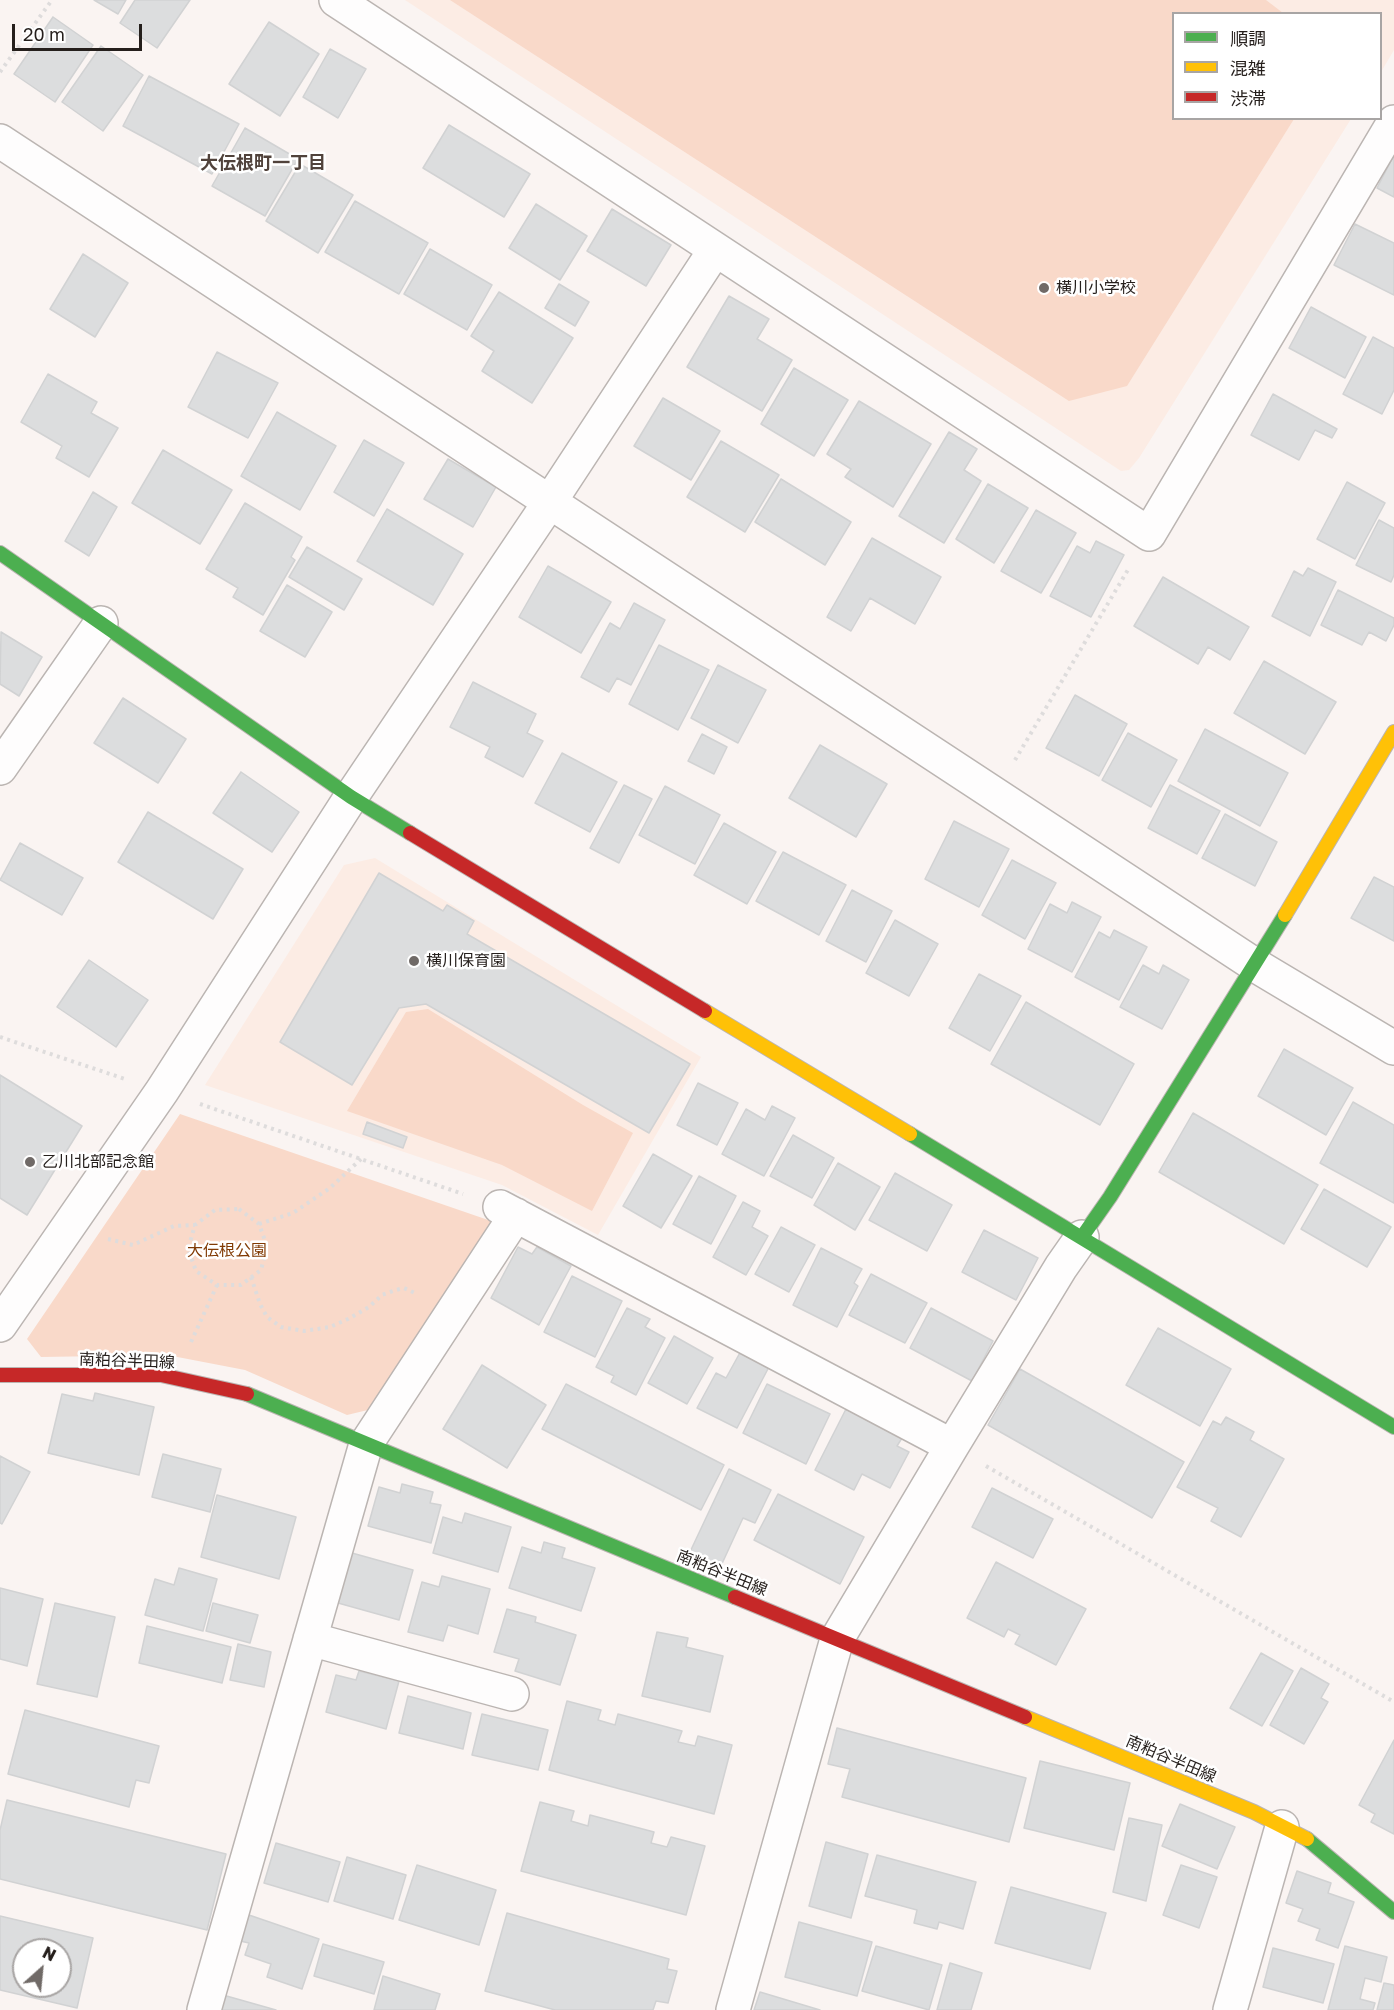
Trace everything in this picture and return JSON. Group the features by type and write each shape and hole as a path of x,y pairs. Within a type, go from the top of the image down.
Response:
{"street":[{"path":"336,0 1149,534 1394,122"},
{"path":"0,141 1255,965 1394,1048"},
{"path":"0,1325 162,1091 351,797 716,250"},
{"path":"0,553 351,797 1394,1427"},
{"path":"0,768 101,622"},
{"path":"733,2010 837,1639 1061,1268 1110,1197 1255,965 1394,732"},
{"path":"204,2010 366,1444 508,1211 952,1446"},
{"name":"南粕谷半田線","path":"0,1376 161,1375 244,1393 1243,1808 1313,1842 1394,1912"},
{"path":"310,1639 512,1694"},
{"path":"1230,2010 1282,1827"}],"path":[{"path":"0,72 52,0"},
{"path":"995,794 1149,534"},
{"path":"0,1038 362,1158 508,1211"},
{"path":"260,1224 292,1213 330,1188 362,1158"},
{"path":"106,1239 133,1245 174,1226 195,1225 215,1210 239,1209 260,1224 267,1246 261,1270 241,1285 217,1285 196,1271 188,1249 195,1225"},
{"path":"251,1277 267,1317 281,1327 304,1331 330,1327 348,1319 369,1307 382,1295 396,1290 404,1288 418,1294 421,1301"},
{"path":"176,1378 217,1285"},
{"path":"952,1446 1394,1702"}],"shaded area":[{"name":"横川小学校","path":"405,0 1394,0 1394,50 1382,70 1382,12 1172,12 1172,120 1350,120 1139,458 1129,470 1121,471"},
{"name":"横川保育園","path":"375,858 701,1057 598,1235 502,1185 205,1085 344,865"}],"green space":[{"name":"横川小学校","path":"450,0 1266,0 1282,12 1172,12 1172,120 1293,120 1127,386 1069,401"},
{"path":"428,1009 583,1105 633,1133 592,1211 502,1165 347,1111 406,1012"},
{"name":"大伝根公園","path":"180,1114 494,1222 372,1409 347,1415 245,1370 167,1355 41,1357 27,1339"}],"building":[{"path":"94,0 126,0 118,14"},
{"path":"135,0 190,0 157,48 120,23"},
{"path":"53,17 93,45 55,102 14,74"},
{"path":"269,22 319,54 280,116 229,84"},
{"path":"101,46 143,75 103,131 62,102"},
{"path":"330,49 366,69 338,118 303,97"},
{"path":"149,76 239,124 212,174 123,126"},
{"path":"449,125 530,174 504,217 423,168"},
{"path":"245,128 298,159 265,216 212,186"},
{"path":"1394,155 1394,197 1377,188"},
{"path":"300,164 353,195 318,253 266,221"},
{"path":"355,201 428,243 399,294 325,252"},
{"path":"536,204 587,236 560,280 509,248"},
{"path":"612,209 671,245 646,286 587,251"},
{"path":"1355,224 1394,243 1394,295 1334,265"},
{"path":"430,249 492,285 467,330 404,294"},
{"path":"83,254 128,283 95,337 50,309"},
{"path":"559,284 589,302 575,326 545,308"},
{"path":"499,292 573,338 532,403 482,371 494,351 471,336"},
{"path":"729,296 769,319 757,339 792,360 762,411 687,367"},
{"path":"1311,307 1366,337 1345,378 1289,348"},
{"path":"1373,337 1394,348 1394,390 1382,414 1343,394"},
{"path":"217,352 278,383 248,438 188,407"},
{"path":"794,368 848,400 814,456 761,424"},
{"path":"48,374 97,402 91,413 118,428 89,477 56,458 62,446 21,422"},
{"path":"1273,394 1337,429 1332,438 1315,430 1299,460 1251,435"},
{"path":"663,398 720,431 691,480 634,446"},
{"path":"859,401 931,444 893,507 845,477 851,469 827,454"},
{"path":"277,412 336,446 300,510 241,476"},
{"path":"949,432 977,449 964,470 981,481 944,543 899,516"},
{"path":"364,440 404,463 374,516 334,492"},
{"path":"721,441 779,475 745,532 687,497"},
{"path":"163,450 232,490 200,544 132,503"},
{"path":"448,459 496,487 473,527 424,499"},
{"path":"781,479 851,522 825,565 755,522"},
{"path":"1347,482 1385,503 1355,559 1317,539"},
{"path":"988,484 1028,508 994,563 956,539"},
{"path":"93,492 117,507 89,556 65,541"},
{"path":"245,503 302,537 291,557 295,560 263,615 233,597 238,588 206,569"},
{"path":"387,509 463,554 433,605 357,561"},
{"path":"1036,510 1076,533 1041,593 1001,571"},
{"path":"1379,520 1394,528 1394,575 1391,582 1356,565"},
{"path":"872,538 941,577 915,624 870,598 851,631 827,617"},
{"path":"1096,541 1124,555 1091,617 1050,596 1077,546 1090,553"},
{"path":"307,547 362,579 344,610 289,577"},
{"path":"548,566 611,602 581,653 519,617"},
{"path":"1308,568 1336,582 1310,636 1272,616 1294,571 1303,576"},
{"path":"1163,577 1249,627 1230,660 1208,647 1198,664 1134,626"},
{"path":"287,585 332,612 305,657 260,631"},
{"path":"1338,590 1394,618 1394,625 1386,641 1369,632 1362,645 1321,625"},
{"path":"634,603 665,620 631,685 617,678 609,692 581,677 610,623 620,629"},
{"path":"1,632 42,657 19,696 0,684"},
{"path":"659,645 709,670 678,730 629,704"},
{"path":"1264,661 1336,702 1305,754 1234,713"},
{"path":"718,665 766,690 738,743 691,718"},
{"path":"473,682 536,714 527,733 543,741 523,777 485,757 490,747 450,727"},
{"path":"1075,695 1127,724 1099,776 1046,748"},
{"path":"123,698 186,739 158,783 94,743"},
{"path":"1205,729 1288,773 1260,826 1178,781"},
{"path":"1128,733 1177,760 1151,807 1102,780"},
{"path":"702,734 727,747 714,774 688,761"},
{"path":"820,745 887,784 856,837 789,798"},
{"path":"562,753 617,782 590,832 535,803"},
{"path":"241,772 299,812 272,852 213,813"},
{"path":"624,785 652,799 619,863 590,848"},
{"path":"1170,785 1220,811 1197,854 1148,828"},
{"path":"665,786 720,815 695,864 639,835"},
{"path":"148,812 243,869 213,919 118,862"},
{"path":"1225,814 1277,842 1255,886 1202,858"},
{"path":"954,821 1009,849 979,907 925,879"},
{"path":"724,823 776,852 747,904 694,875"},
{"path":"20,843 83,878 62,915 0,880"},
{"path":"783,852 846,885 819,935 756,901"},
{"path":"1012,860 1056,883 1025,939 982,915"},
{"path":"379,873 443,911 447,905 474,921 467,934 690,1064 649,1133 426,1004 399,1008 352,1085 280,1042"},
{"path":"1374,877 1394,887 1394,941 1351,918"},
{"path":"852,890 892,911 866,962 826,941"},
{"path":"1072,902 1101,917 1072,972 1028,949 1050,904 1067,913"},
{"path":"895,920 938,944 909,996 866,973"},
{"path":"1114,930 1147,947 1119,1000 1075,977 1099,932 1110,938"},
{"path":"89,960 148,1000 116,1047 57,1007"},
{"path":"1143,965 1159,974 1163,965 1189,980 1162,1029 1120,1007"},
{"path":"979,974 1021,996 990,1051 949,1028"},
{"path":"1026,1002 1134,1064 1100,1125 991,1064"},
{"path":"1284,1049 1353,1088 1326,1135 1258,1096"},
{"name":"乙川北部記念館","path":"0,1075 82,1126 27,1215 0,1198"},
{"path":"698,1083 738,1103 717,1145 677,1125"},
{"path":"1353,1102 1394,1125 1394,1203 1320,1163"},
{"path":"772,1106 795,1118 764,1176 722,1154 746,1109 765,1120"},
{"path":"1193,1113 1318,1185 1284,1244 1159,1172"},
{"path":"367,1122 407,1137 403,1148 363,1134"},
{"path":"793,1135 834,1158 812,1198 770,1176"},
{"path":"653,1154 692,1176 661,1228 623,1206"},
{"path":"838,1163 880,1187 855,1230 814,1205"},
{"path":"895,1173 952,1205 927,1251 869,1220"},
{"path":"699,1176 736,1196 711,1244 673,1224"},
{"path":"1324,1189 1391,1227 1367,1267 1301,1229"},
{"path":"743,1202 760,1211 752,1227 768,1236 746,1275 713,1257"},
{"path":"781,1227 815,1245 789,1292 755,1274"},
{"path":"984,1230 1038,1258 1016,1300 962,1272"},
{"path":"518,1247 532,1254 537,1247 571,1266 539,1325 491,1298"},
{"path":"821,1248 862,1269 854,1283 858,1286 837,1327 793,1305"},
{"path":"871,1274 927,1303 905,1343 849,1315"},
{"path":"572,1276 622,1301 595,1357 544,1332"},
{"path":"627,1308 650,1319 645,1327 665,1338 636,1395 611,1382 614,1376 596,1367"},
{"path":"931,1308 993,1341 972,1381 910,1348"},
{"path":"1158,1328 1231,1369 1200,1426 1126,1385"},
{"path":"674,1336 713,1358 687,1404 648,1383"},
{"path":"742,1349 770,1365 737,1428 697,1408 716,1373 726,1378"},
{"path":"482,1365 546,1405 507,1468 443,1429"},
{"path":"1020,1369 1184,1462 1152,1518 988,1425"},
{"path":"566,1384 724,1465 701,1510 542,1429"},
{"path":"767,1384 830,1414 806,1464 743,1433"},
{"path":"95,1393 154,1407 139,1475 48,1453 62,1394 93,1401"},
{"path":"846,1409 902,1438 897,1446 909,1452 890,1488 862,1474 854,1490 815,1470"},
{"path":"1226,1417 1254,1432 1250,1440 1284,1459 1241,1537 1211,1521 1218,1508 1177,1487 1213,1421 1221,1425"},
{"path":"163,1454 221,1469 210,1512 152,1497"},
{"path":"0,1456 30,1472 2,1524 0,1523"},
{"path":"729,1469 771,1490 755,1523 743,1518 720,1568 689,1554"},
{"path":"402,1484 433,1492 430,1503 441,1505 431,1543 368,1526 379,1487 400,1493"},
{"path":"992,1488 1053,1519 1033,1558 972,1527"},
{"path":"778,1494 864,1537 840,1584 754,1540"},
{"path":"217,1495 296,1517 279,1579 201,1557"},
{"path":"465,1513 511,1527 498,1572 433,1553 443,1517 462,1523"},
{"path":"544,1542 565,1548 562,1558 595,1568 581,1611 509,1588 522,1547 541,1553"},
{"path":"352,1553 413,1570 399,1620 338,1603"},
{"path":"996,1562 1086,1609 1056,1665 1015,1644 1020,1635 1008,1629 1004,1637 967,1618"},
{"path":"179,1568 217,1579 203,1631 145,1615 155,1579 174,1585"},
{"path":"442,1576 490,1589 478,1634 448,1625 443,1641 408,1632 422,1582 439,1587"},
{"path":"0,1588 43,1599 27,1666 0,1659"},
{"path":"55,1603 115,1617 97,1697 37,1684"},
{"path":"213,1603 258,1615 250,1643 206,1631"},
{"path":"507,1609 536,1617 535,1622 576,1635 560,1685 515,1671 519,1659 494,1652"},
{"path":"147,1626 231,1647 222,1683 139,1663"},
{"path":"657,1632 688,1638 686,1647 723,1656 710,1712 642,1696"},
{"path":"238,1644 271,1652 264,1687 230,1680"},
{"path":"1261,1653 1293,1671 1262,1726 1230,1708"},
{"path":"1301,1668 1329,1684 1321,1698 1328,1702 1304,1744 1270,1725"},
{"path":"359,1671 399,1681 386,1729 326,1712 336,1675 356,1680"},
{"path":"408,1696 471,1713 463,1749 399,1733"},
{"path":"567,1701 601,1710 598,1720 615,1725 618,1714 682,1731 678,1742 695,1746 698,1736 732,1745 714,1814 549,1770"},
{"path":"25,1710 159,1746 149,1783 136,1780 129,1807 8,1774"},
{"path":"482,1714 548,1730 538,1770 472,1755"},
{"path":"837,1728 1026,1778 1009,1842 842,1797 850,1769 828,1764"},
{"path":"1394,1740 1394,1834 1371,1822 1375,1814 1359,1805"},
{"path":"1040,1761 1130,1783 1114,1850 1024,1828"},
{"path":"7,1800 226,1854 207,1930 0,1879 0,1830"},
{"path":"540,1802 574,1811 571,1821 588,1826 590,1815 654,1832 651,1843 667,1847 671,1837 705,1846 686,1915 521,1871"},
{"path":"1180,1804 1235,1827 1217,1869 1162,1846"},
{"path":"1129,1818 1162,1825 1146,1901 1113,1892"},
{"path":"826,1842 868,1854 851,1918 809,1906"},
{"path":"276,1843 340,1862 328,1902 264,1883"},
{"path":"877,1855 976,1882 963,1929 939,1922 937,1929 914,1923 917,1910 865,1896"},
{"path":"347,1857 406,1875 393,1919 334,1901"},
{"path":"417,1865 496,1890 479,1945 399,1920"},
{"path":"1181,1865 1217,1877 1199,1928 1163,1915"},
{"path":"1297,1871 1331,1883 1328,1893 1354,1902 1338,1948 1316,1940 1320,1929 1298,1921 1303,1909 1286,1903"},
{"path":"1011,1887 1106,1913 1090,1969 995,1943"},
{"path":"507,1913 669,1959 667,1969 677,1971 668,2003 656,2001 653,2010 555,2010 485,1991"},
{"path":"249,1915 319,1939 302,1989 267,1977 271,1964 245,1955 249,1943 240,1941"},
{"path":"0,1916 93,1938 77,2008 34,1998 72,1998 72,1938 12,1938 12,1993 0,1990"},
{"path":"799,1922 872,1942 857,1996 785,1977"},
{"path":"323,1944 384,1962 374,1994 314,1976"},
{"path":"876,1946 942,1965 929,2010 862,1991"},
{"path":"1345,1946 1387,1957 1381,1982 1365,1978 1360,1999 1375,2003 1373,2010 1328,2010"},
{"path":"1273,1948 1334,1964 1323,2003 1263,1987"},
{"path":"950,1963 982,1973 971,2010 937,2010"},
{"path":"383,1976 440,1994 435,2010 374,2010"},
{"path":"1384,1983 1394,1985 1394,2010 1377,2010"},
{"path":"760,1992 820,2010 754,2010"},
{"path":"223,1995 276,2010 219,2010"}],"traffic: fast":[{"path":"0,553 351,797 410,833"},
{"path":"1082,1237 1110,1197 1285,915"},
{"path":"910,1134 1394,1427"},
{"path":"247,1394 735,1597"},
{"path":"1307,1839 1394,1912"}],"traffic: slow":[{"path":"1285,915 1394,732"},
{"path":"705,1011 910,1134"},
{"path":"1025,1717 1254,1812 1307,1839"}],"traffic: jam":[{"path":"410,833 705,1011"},
{"path":"0,1375 161,1375 247,1394"},
{"path":"735,1597 1025,1717"}],"place":[{"name":"横川小学校","path":"1044,288"},
{"name":"横川保育園","path":"414,961"},
{"name":"乙川北部記念館","path":"30,1162"}],"district":[{"name":"大伝根町一丁目","path":"263,163"}]}
